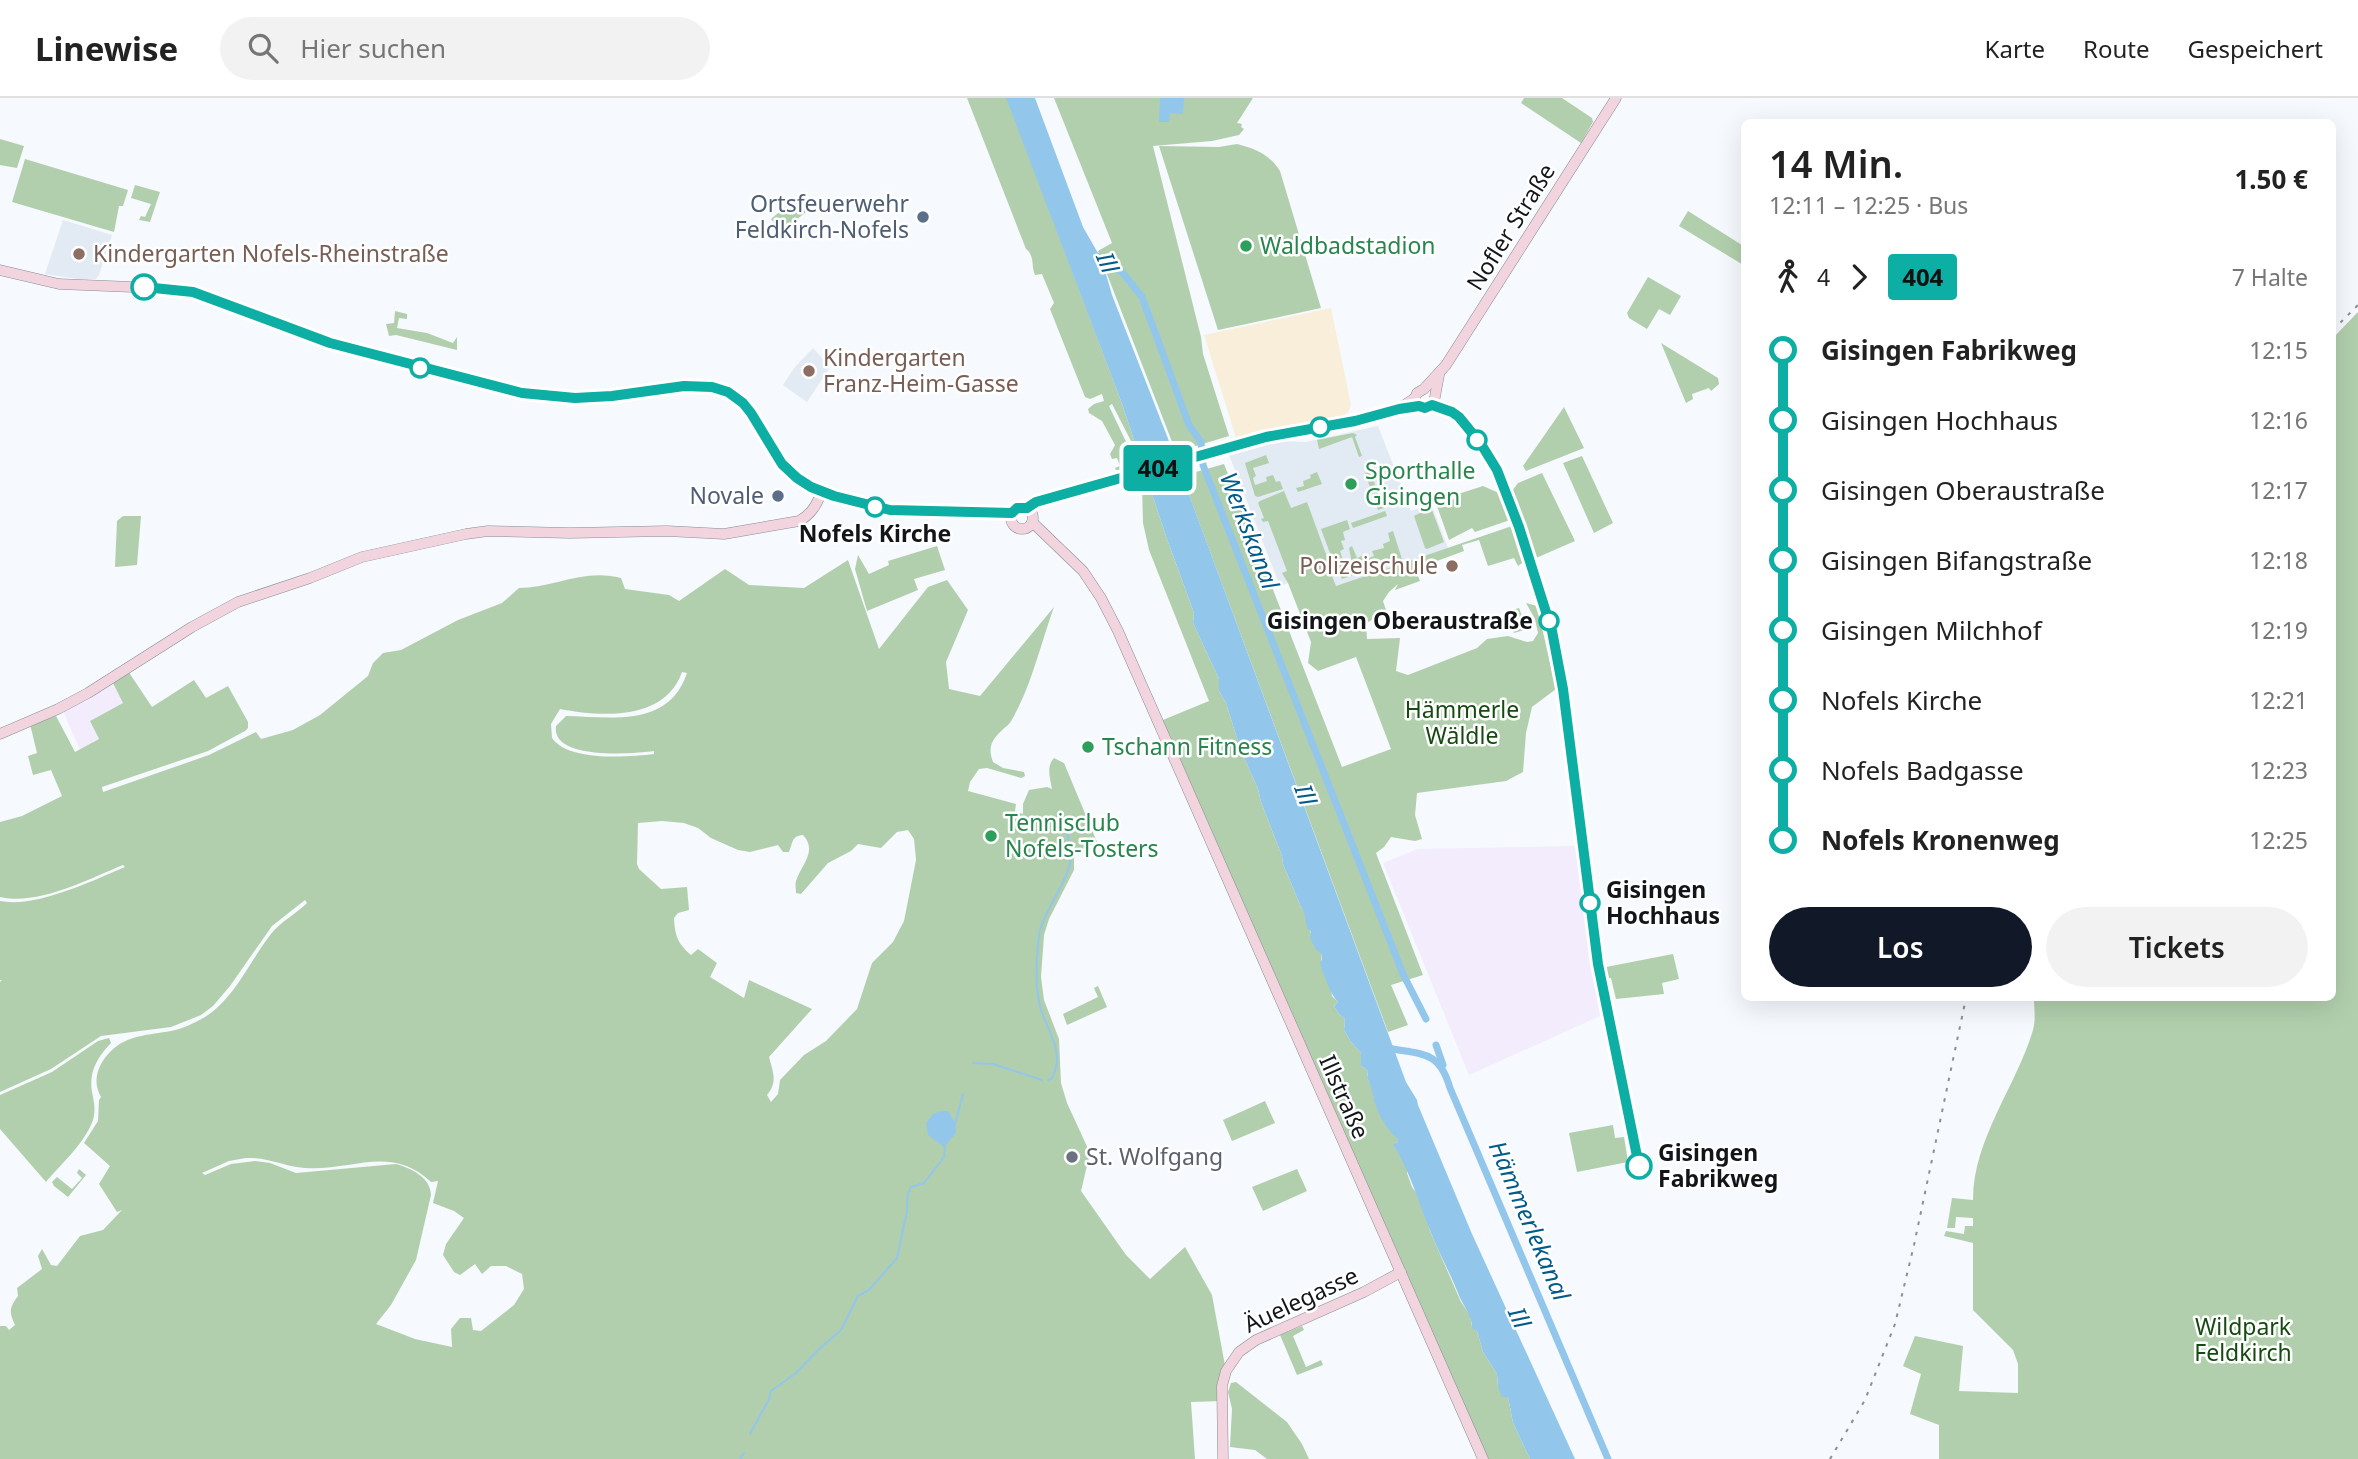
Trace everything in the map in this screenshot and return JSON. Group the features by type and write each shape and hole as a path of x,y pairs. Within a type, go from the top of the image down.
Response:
{"main road":[{"name":"Nofler Straße","path":"1417,402 1417,393 1429,392 1616,98"},
{"name":"Illstraße","path":"0,270 59,284 168,288 193,292 330,343 522,393 575,398 684,386 712,387 728,392 743,403 782,464 797,478 822,491 890,510 987,512 1011,517 1017,528 1030,518 1079,567 1101,598 1483,1459"},
{"path":"1011,517 1017,508 1030,518 1044,500 1266,437 1355,421 1417,402 1425,408 1432,405 1429,392"},
{"path":"0,734 88,693 192,626 238,602 362,557 463,534 488,531 667,531 724,534 806,517 815,508 822,491"},
{"name":"Äuelegasse","path":"1223,1459 1222,1393 1226,1371 1239,1352 1256,1340 1364,1292 1401,1272"}],"shaded area":[{"name":"Kindergarten Nofels-Rheinstraße","path":"63,220 112,235 96,279 45,274"},
{"path":"1331,308 1351,405 1348,412 1343,416 1237,441 1204,335"},
{"name":"Kindergarten Franz-Heim-Gasse","path":"813,348 830,367 807,402 783,385"},
{"path":"1378,426 1411,511 1431,504 1448,548 1335,587 1288,583 1280,586 1229,455 1281,441 1306,442"},
{"path":"112,681 124,703 90,721 99,739 80,750 63,711"},
{"path":"1576,846 1600,1016 1469,1075 1383,863 1418,849"}],"green space":[{"path":"967,98 1007,98 1121,401 1194,613 1193,623 1219,679 1219,691 1258,789 1283,864 1306,913 1307,926 1321,952 1322,969 1330,984 1332,996 1338,1002 1334,1006 1345,1019 1344,1030 1361,1053 1361,1066 1368,1071 1367,1078 1373,1088 1373,1096 1398,1139 1394,1144 1407,1166 1412,1187 1420,1198 1430,1231 1461,1302 1470,1315 1483,1352 1497,1374 1498,1387 1508,1397 1513,1423 1530,1459 1483,1459 1158,722 1209,701 1149,550 1143,523 1142,484 1145,482 1131,441 1112,404 1109,406 1129,448 1135,468 1116,470 1115,468 1120,466 1117,458 1112,459 1110,454 1115,445 1102,421 1089,413 1088,409 1094,404 1104,401 1102,394 1090,399 1085,397 1050,309 1054,303 1042,274 1035,275 1031,255 1026,249"},
{"path":"1054,98 1253,98 1237,123 1242,124 1244,129 1239,135 1212,141 1153,146 1203,354 1229,436 1176,452 1098,251 1112,243"},
{"path":"1524,98 1562,98 1592,118 1593,122 1581,143 1521,103"},
{"path":"0,139 24,146 17,168 0,165"},
{"name":"Waldbadstadion","path":"1237,144 1262,153 1280,171 1321,308 1218,330 1159,146 1219,147"},
{"path":"25,159 128,190 123,206 119,206 114,232 12,202"},
{"path":"135,185 160,192 150,222 139,220 141,216 145,217 151,204 131,198"},
{"path":"796,198 806,212 781,232 771,219"},
{"path":"1688,211 1741,244 1741,264 1679,226"},
{"path":"1648,277 1681,296 1670,315 1659,309 1647,329 1629,318 1627,313"},
{"path":"395,311 407,314 407,319 399,318 397,328 427,333 453,343 457,337 457,350 396,335 389,336 386,324 394,323"},
{"name":"Wildpark Feldkirch","path":"2358,312 2358,1459 1939,1459 1939,1425 1910,1414 1921,1374 1903,1366 1915,1336 1963,1346 1959,1391 2018,1393 2018,1364 2013,1350 1973,1310 1973,1243 1944,1236 1946,1231 1964,1234 1965,1226 1973,1226 1973,1218 1956,1217 1955,1228 1947,1228 1952,1198 1973,1200 1980,1156 2033,1030 2034,1001 2336,1001 2336,335"},
{"path":"1661,343 1718,378 1719,384 1711,391 1709,388 1692,394 1693,399 1686,403"},
{"path":"1564,407 1584,448 1526,471 1523,466"},
{"path":"1353,433 1357,435 1355,437 1362,456 1359,457 1352,437 1319,449 1317,440"},
{"path":"1266,455 1269,463 1253,468 1255,485 1267,481 1266,477 1273,475 1276,482 1280,481 1283,489 1258,497 1255,496 1245,463"},
{"path":"1582,456 1613,523 1594,533 1563,463"},
{"name":"Hämmerle Wäldle","path":"1224,464 1342,767 1391,749 1356,657 1318,671 1308,663 1311,642 1282,573 1287,571 1268,521 1263,522 1261,519 1264,518 1258,503 1284,491 1291,508 1307,502 1331,568 1322,570 1330,571 1336,586 1512,526 1525,561 1518,566 1514,558 1488,566 1479,540 1462,545 1464,551 1415,569 1420,581 1395,590 1398,584 1383,601 1387,613 1366,623 1367,639 1400,638 1396,671 1408,675 1477,648 1487,639 1508,636 1527,642 1533,641 1538,633 1535,619 1526,603 1537,606 1556,689 1532,707 1526,733 1523,772 1506,781 1417,793 1415,815 1422,839 1415,841 1391,837 1376,853 1423,975 1391,985 1408,1025 1388,1032 1182,476"},
{"path":"1317,472 1322,484 1298,492 1296,488 1304,486 1303,481"},
{"path":"1370,472 1384,508 1378,510 1365,473"},
{"path":"1542,473 1575,541 1536,558 1512,491 1518,483"},
{"path":"1483,486 1499,493 1510,520 1475,532 1472,528 1449,540 1437,506 1453,499 1458,502 1455,495"},
{"path":"1428,509 1432,510 1444,542 1427,549 1414,516"},
{"path":"1385,511 1387,516 1353,528 1351,523"},
{"path":"123,516 141,516 137,565 115,567 117,521"},
{"path":"1347,520 1350,529 1343,532 1345,540 1341,541 1344,549 1340,551 1348,577 1342,579 1321,529"},
{"path":"1393,531 1402,559 1351,576 1349,571 1353,569 1349,548 1352,546 1357,558 1364,555 1366,559 1374,556 1372,551 1384,548 1383,544 1390,541 1388,533"},
{"path":"937,546 945,570 914,579 918,590 867,611 855,569 858,555 869,574 889,565 888,561"},
{"path":"848,560 879,649 928,587 947,580 968,610 946,662 949,689 980,696 1054,607 1024,695 1011,721 991,745 993,762 1003,768 1024,772 1025,776 1021,778 987,768 979,769 970,782 968,791 1016,804 1015,811 1023,814 1023,804 1029,790 1047,787 1052,789 1049,769 1054,758 1064,763 1097,842 1074,853 1074,870 1049,919 1044,935 1041,977 1044,1000 1059,1039 1061,1083 1067,1103 1090,1153 1081,1191 1126,1255 1150,1279 1185,1247 1212,1295 1226,1371 1222,1401 1191,1402 1195,1459 0,1459 0,1326 6,1326 9,1330 15,1325 11,1310 18,1296 17,1288 42,1269 38,1256 42,1249 51,1265 57,1266 80,1236 103,1230 122,1210 117,1212 99,1184 110,1166 84,1143 98,1121 101,1097 97,1074 102,1062 124,1042 139,1036 180,1029 216,1009 233,990 275,930 307,903 305,900 272,926 230,986 213,1006 201,1015 171,1027 101,1036 51,1069 0,1092 0,901 30,901 47,897 125,867 123,865 46,895 15,899 0,897 0,822 22,816 62,796 51,770 33,775 28,756 37,753 30,724 56,716 75,752 99,739 90,721 123,703 112,681 128,671 152,707 194,680 206,698 228,686 248,722 245,731 208,751 102,787 103,792 209,755 256,732 261,739 293,730 320,715 368,676 373,663 383,653 401,650 458,620 502,603 519,588 594,575 607,576 621,578 625,589 669,595 679,601 725,569 749,585 804,588","holes":["682,672 687,673 678,691 667,703 653,711 637,716 566,716 556,726 558,737 566,745 579,750 612,753 654,751 654,754 615,757 585,754 560,746 552,738 551,724 560,709 612,714 647,707 662,700 674,688","638,823 684,823 738,850 750,852 778,845 783,852 789,852 794,838 803,835 809,852 796,882 796,893 801,894 828,863 851,851 858,844 881,848 897,832 908,830 914,839 916,860 904,921 893,942 872,963 857,1009 826,1041 804,1055 780,1080 778,1094 771,1102 767,1095 773,1086 774,1077 769,1057 812,1009 749,980 744,998 710,977 717,963 698,949 691,955 676,934 674,918 678,913 689,910 687,887 661,889 639,869","254,1158 305,1168 371,1162 401,1164 416,1171 431,1182 438,1181 433,1203 464,1218 446,1244 443,1255 454,1272 460,1275 475,1264 482,1274 491,1266 506,1266 522,1274 524,1289 514,1305 481,1331 473,1330 471,1318 460,1318 451,1329 452,1347 415,1339 376,1324 391,1305 416,1260 431,1195 424,1179 414,1171 396,1164 296,1173 270,1163 255,1161 231,1164 205,1175 202,1173 229,1161"]},
{"path":"1519,608 1527,629 1514,633 1507,612"},
{"path":"1673,954 1679,979 1662,983 1664,994 1616,999 1611,978 1607,978 1606,967"},
{"path":"1098,986 1107,1007 1067,1025 1063,1014 1098,997 1094,988"},
{"path":"109,1038 111,1043 93,1071 93,1120 79,1145 46,1182 0,1129 0,1095 52,1072 98,1041"},
{"path":"1265,1101 1275,1123 1232,1141 1223,1120"},
{"path":"1613,1125 1615,1138 1624,1137 1628,1162 1577,1172 1569,1133"},
{"path":"79,1169 86,1175 68,1197 54,1186 52,1182 57,1177 72,1189 82,1178 77,1173"},
{"path":"1297,1169 1307,1191 1263,1211 1252,1187"},
{"path":"1302,1326 1304,1330 1293,1336 1306,1367 1321,1360 1323,1365 1297,1375 1280,1335"},
{"path":"1236,1382 1287,1422 1309,1459 1267,1459 1255,1450 1230,1447 1232,1409 1228,1392 1231,1383"}],"water":[{"path":"1006,98 1035,98 1083,227 1102,260 1112,295 1174,454 1406,1082 1417,1100 1472,1234 1575,1459 1530,1459 1513,1423 1508,1397 1502,1397 1497,1374 1483,1352 1477,1331 1472,1328 1469,1314 1393,1144 1398,1142 1398,1139 1378,1111 1367,1078 1368,1071 1361,1066 1361,1053 1344,1030 1345,1019 1334,1006 1338,1002 1323,972 1321,953 1316,950 1310,938 1311,932 1304,913 1241,751 1226,703 1219,691 1219,679 1193,623 1194,613 1121,401"},
{"path":"1160,98 1184,98 1183,114 1170,113 1169,122 1159,122"},
{"path":"948,1111 955,1123 956,1133 944,1147 928,1135 926,1123 933,1114"}],"waterway":[{"name":"Werkskanal","path":"1097,256 1122,272 1142,297 1189,425 1201,442 1203,465 1403,974 1426,1019"},
{"path":"1048,1080 1052,1078 1057,1059 1054,1041 1039,1000 1037,963 1040,930 1070,861 1066,832 1057,814"},
{"name":"Werkskanal","path":"1436,1045 1443,1065"},
{"name":"Hämmerlekanal","path":"1387,1048 1428,1056 1435,1060 1446,1076 1608,1459"},
{"path":"973,1063 993,1064 1042,1080"},
{"path":"955,1124 963,1094"},
{"path":"750,1434 771,1391 796,1373 841,1330 858,1296 869,1290 897,1258 908,1193 911,1187 924,1183 944,1157 945,1145"},
{"path":"740,1459 744,1453"}],"railway":[{"path":"2336,327 2358,305"},
{"path":"1830,1459 1865,1400 1895,1324 1965,1001"}],"bus line":[{"name":"404","path":"144,287 193,292 330,343 522,393 575,398 684,386 712,387 733,395 743,403 774,454 797,478 834,496 890,510 1012,513 1017,508 1027,508 1036,502 1266,437 1419,406 1425,408 1432,405 1452,412 1481,444 1497,470 1534,571 1554,638 1598,964 1639,1166"}],"place":[{"name":"Ortsfeuerwehr Feldkirch-Nofels","path":"923,217"},
{"name":"Waldbadstadion","path":"1246,246"},
{"name":"Kindergarten Nofels-Rheinstraße","path":"79,254"},
{"name":"Kindergarten Franz-Heim-Gasse","path":"809,371"},
{"name":"Sporthalle Gisingen","path":"1351,484"},
{"name":"Novale","path":"778,496"},
{"name":"Nofels Kirche","path":"875,507"},
{"name":"Polizeischule","path":"1452,566"},
{"name":"Gisingen Oberaustraße","path":"1549,621"},
{"name":"Tschann Fitness","path":"1088,747"},
{"name":"Tennisclub Nofels-Tosters","path":"991,836"},
{"name":"Gisingen Hochhaus","path":"1590,903"},
{"name":"St. Wolfgang","path":"1072,1157"},
{"name":"Gisingen Fabrikweg","path":"1639,1166"}],"water label":[{"name":"Ill","path":"1107,263"},
{"name":"Ill","path":"1305,795"},
{"name":"Ill","path":"1519,1318"}]}
